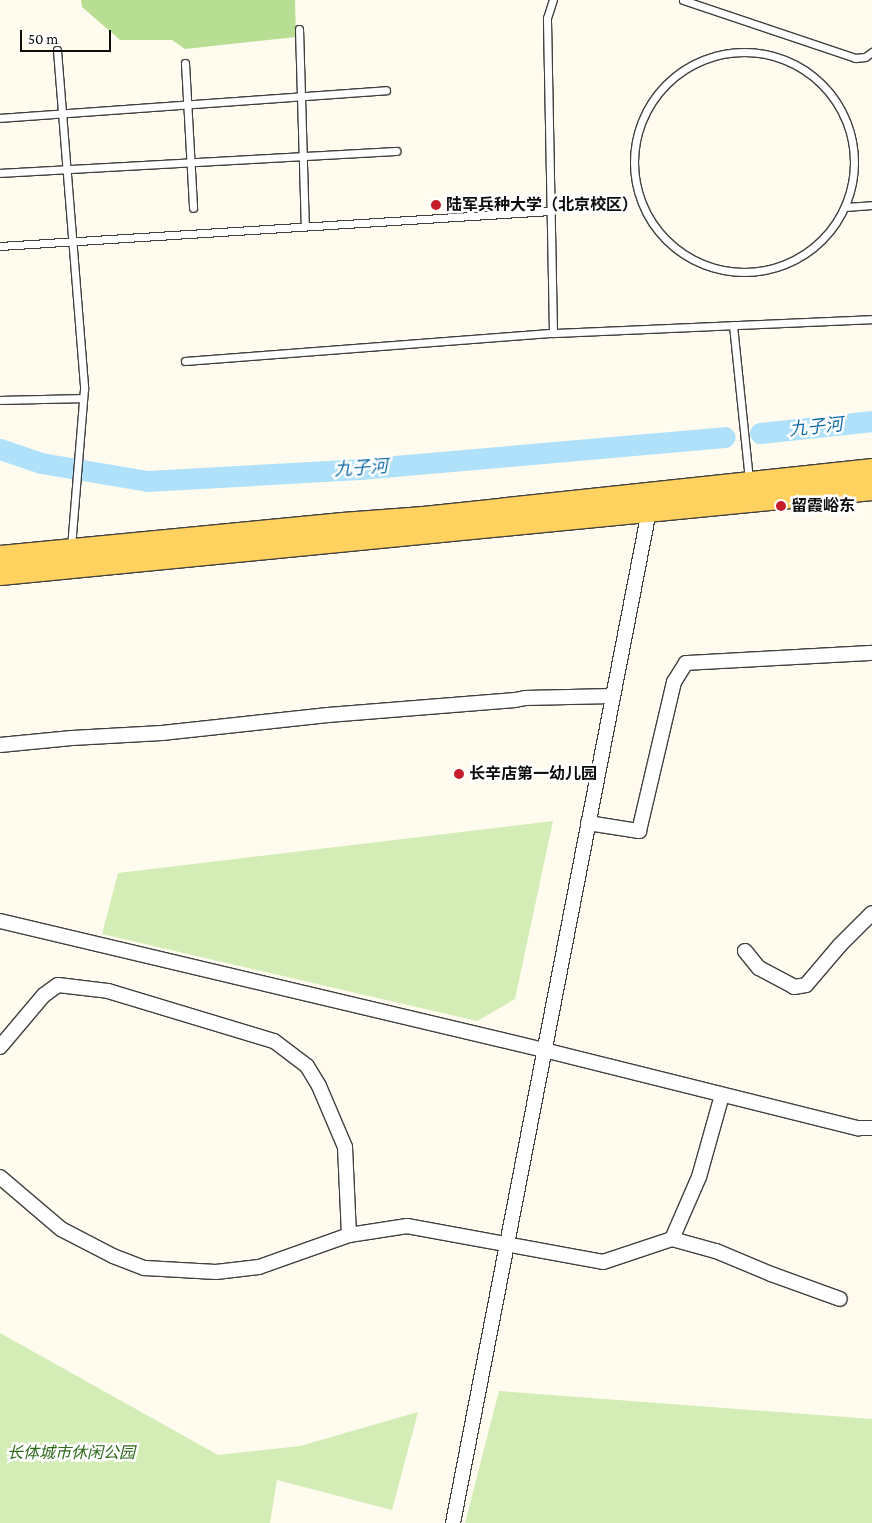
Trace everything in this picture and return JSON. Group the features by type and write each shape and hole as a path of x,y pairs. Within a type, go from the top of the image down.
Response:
{"main road":[{"path":"0,556 332,524 423,518 872,470"},
{"path":"0,574 872,489"}],"street":[{"path":"453,1523 649,511"},
{"path":"588,823 639,831 674,682 686,663 872,653"},
{"path":"0,745 72,738 162,733 328,715 525,698 613,696"},
{"path":"745,951 759,968 794,987 806,985 840,945 872,913"},
{"path":"0,921 544,1050 858,1128 872,1128"},
{"path":"0,1047 44,995 58,985 108,991 274,1041 307,1066 320,1086 346,1147 349,1235"},
{"path":"672,1239 699,1177 722,1094"},
{"path":"0,1177 61,1229 113,1256 145,1268 216,1272 259,1267 349,1235 407,1226 603,1262 672,1239 716,1251 840,1300"}],"lane":[{"path":"553,0 546,18 553,333"},
{"path":"683,0 856,58 865,57 872,52"},
{"path":"300,29 305,226"},
{"path":"57,50 83,398 71,550"},
{"path":"748,52 783,58 814,76 838,103 852,136 854,172 845,207 825,238 795,261 759,273 721,271 686,258 658,234 639,201 633,164 638,128 655,97 680,72 712,56 748,52"},
{"path":"185,63 193,208"},
{"path":"0,118 386,90"},
{"path":"0,173 396,151"},
{"path":"845,207 872,205"},
{"path":"0,246 550,211"},
{"path":"185,361 553,333 872,319"},
{"path":"733,325 749,482"},
{"path":"0,400 83,398"}],"green space":[{"path":"81,0 295,0 296,37 185,49 172,40 120,40 82,7"},
{"path":"553,821 515,999 477,1021 102,934 118,873"},
{"name":"长体城市休闲公园","path":"0,1333 218,1455 300,1446 418,1412 392,1510 277,1480 270,1523 0,1523"},
{"path":"499,1391 872,1419 872,1523 465,1523"}],"waterway":[{"name":"九子河","path":"760,433 872,421"},
{"name":"九子河","path":"0,449 41,463 147,481 360,469 725,437"}],"place":[{"name":"陆军兵种大学（北京校区）","path":"436,205"},
{"name":"留霞峪东","path":"781,506"},
{"name":"长辛店第一幼儿园","path":"459,774"}]}
